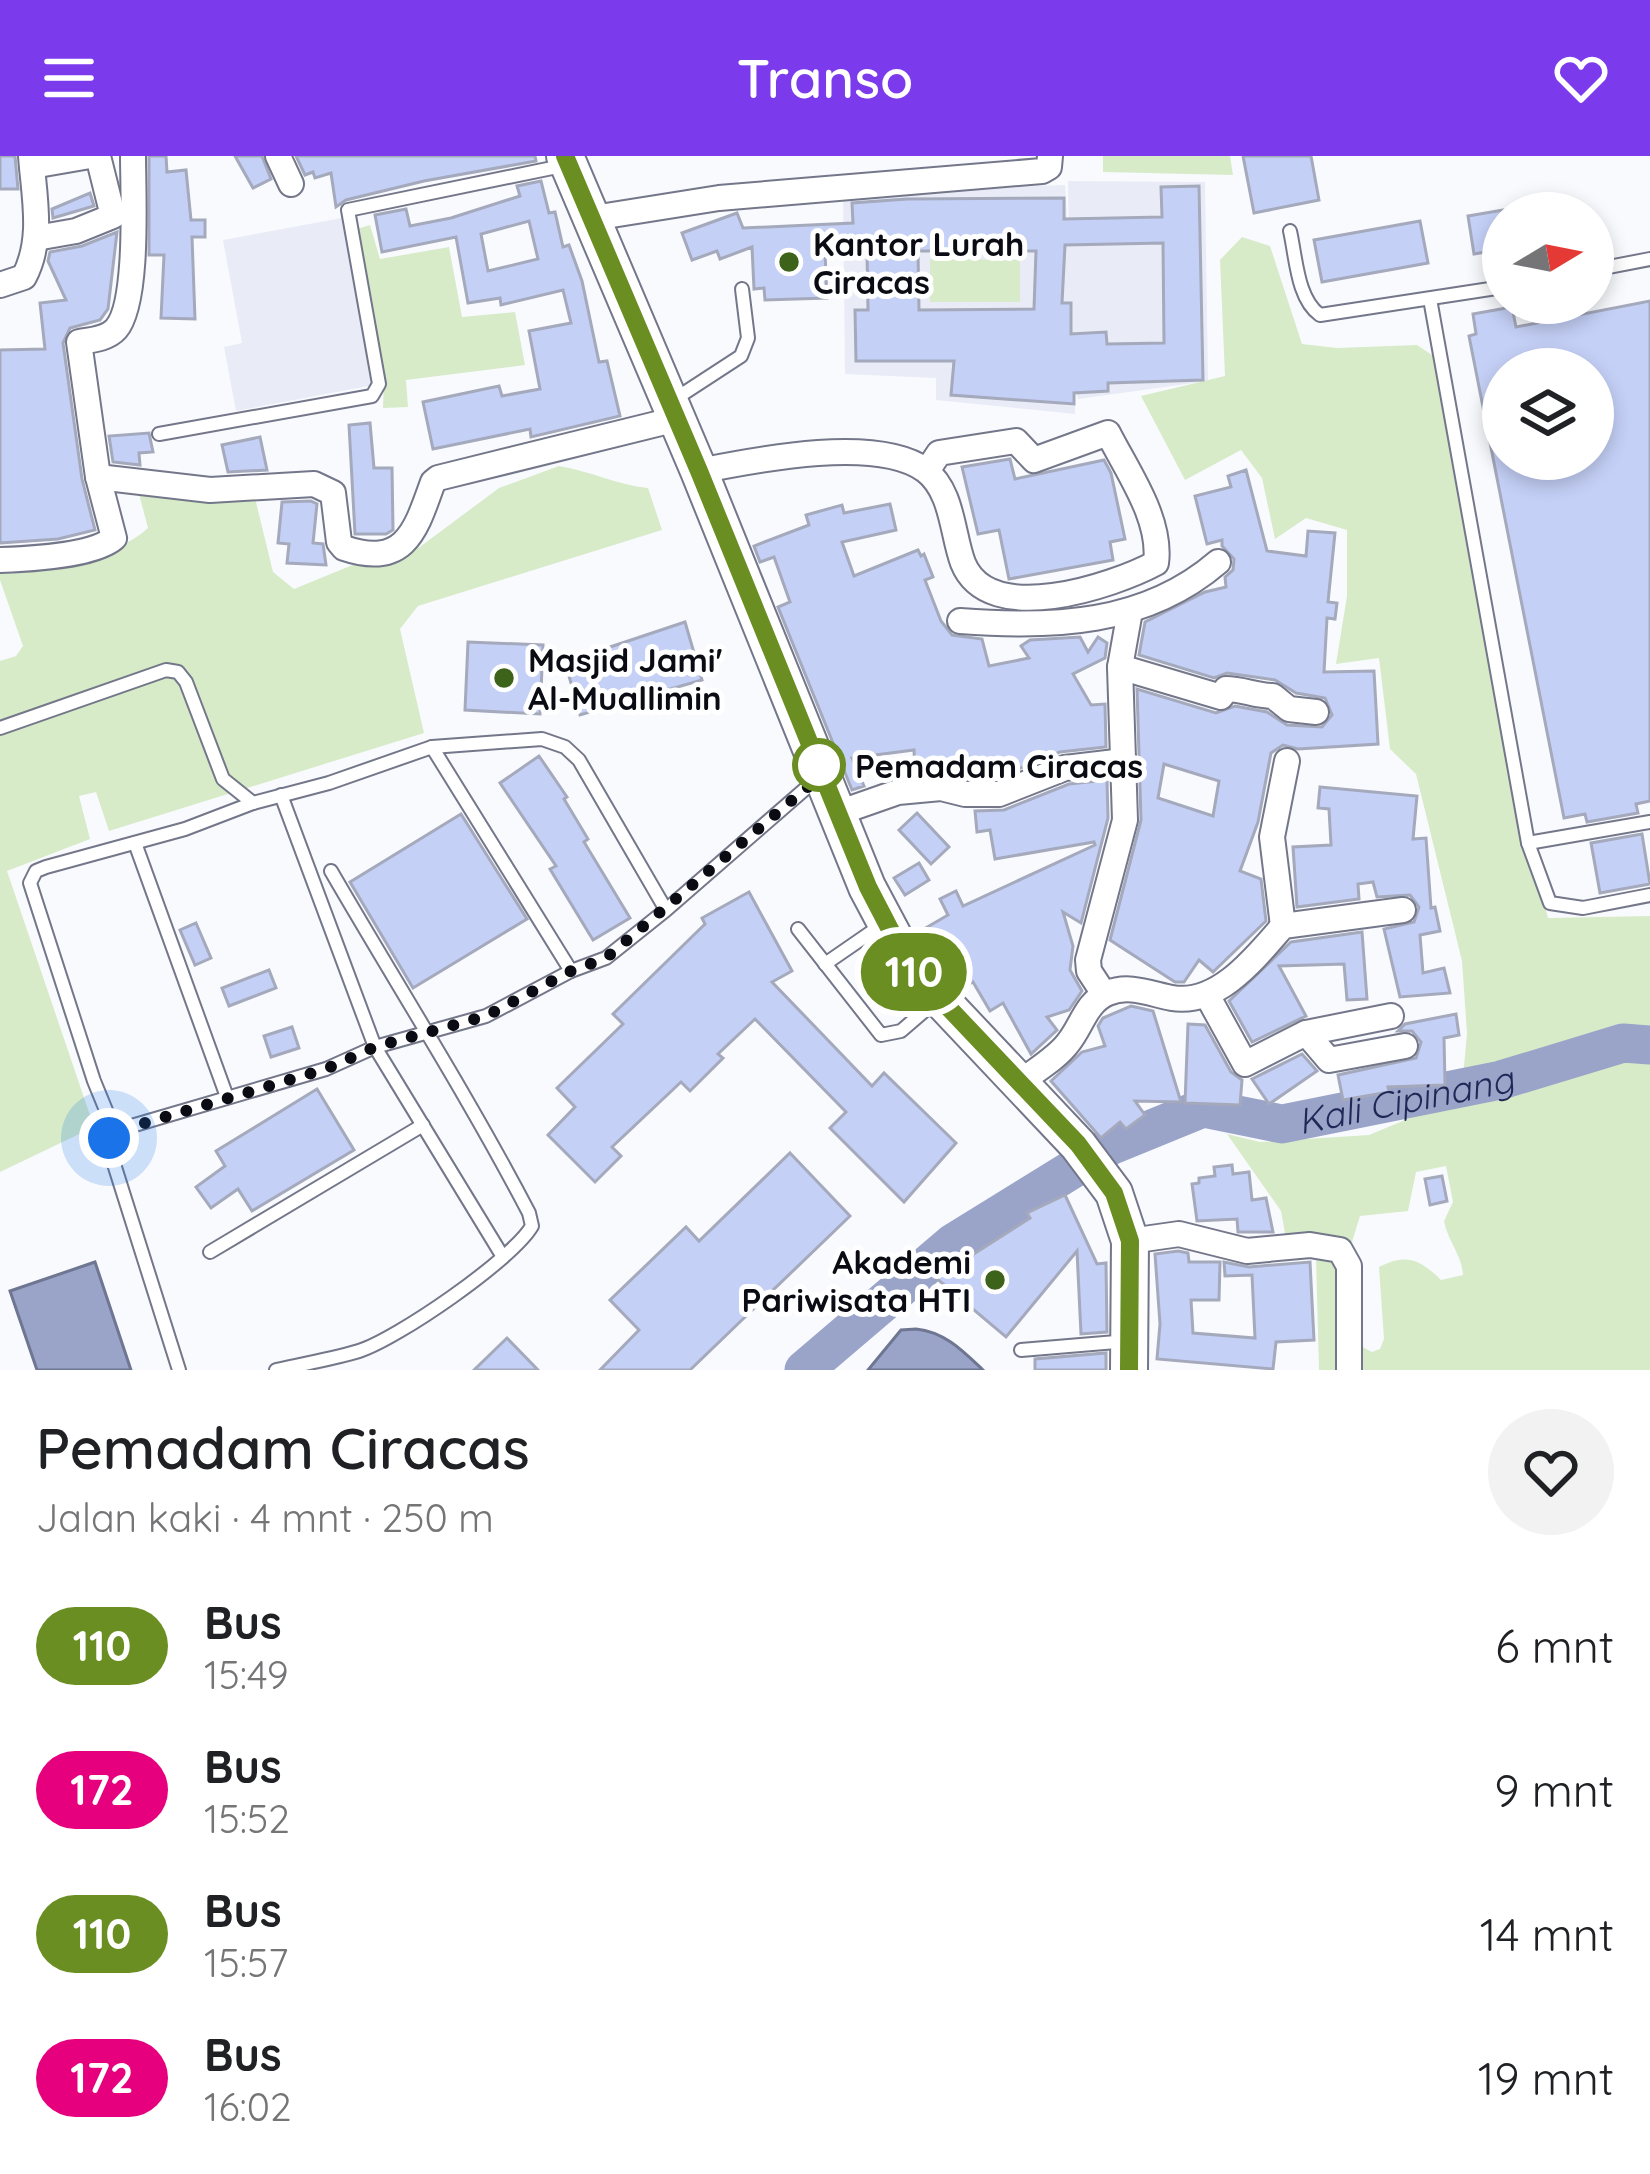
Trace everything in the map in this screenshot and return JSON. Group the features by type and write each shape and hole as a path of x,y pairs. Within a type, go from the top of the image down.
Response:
{"street":[{"path":"0,286 24,277 36,238 31,161 94,156 113,216 76,231 36,238"},
{"path":"0,560 67,553 112,542 115,534 98,477 79,342 102,338 116,329 125,311 132,254 133,156"},
{"path":"278,156 291,184"},
{"path":"567,160 885,923 904,958 938,1000 1078,1144 1108,1183 1130,1241 1129,1355"},
{"path":"593,218 945,167 1042,171 1050,160"},
{"path":"98,477 210,490 314,484 332,494 344,548 382,552 407,541 416,531 438,478 673,410"},
{"path":"699,471 770,457 828,453 882,454 927,471 950,508 964,567 982,586 1020,598 1066,595 1126,578 1156,563 1158,546 1149,516 1108,433 1034,460 1016,441 939,453 927,471"},
{"path":"960,621 1041,625 1105,618 1195,582 1218,562"},
{"path":"1104,994 1089,971 1088,960 1125,820 1120,667 1130,611"},
{"path":"1120,667 1221,697 1226,688 1232,688 1256,697 1273,696 1289,709 1316,712"},
{"path":"838,813 898,792 941,788 999,794 1064,768 1124,760"},
{"path":"1283,926 1272,837 1287,761"},
{"path":"1018,1084 1068,1044 1084,1014 1104,994 1130,989 1187,1000 1207,994 1253,961 1283,926 1403,910"},
{"path":"1207,994 1245,1064 1306,1033 1391,1016"},
{"path":"1306,1033 1329,1060 1405,1046"},
{"path":"1130,1241 1179,1234 1246,1251 1310,1245 1340,1250 1349,1266 1349,1370"}],"lane":[{"path":"159,434 372,396 379,384 348,210 567,160"},
{"path":"1290,231 1303,290 1316,314 1328,316 1482,290"},
{"path":"1614,266 1650,259"},
{"path":"673,410 741,356 748,338 742,289"},
{"path":"1430,299 1528,843 1550,903 1583,908 1650,895"},
{"path":"0,728 166,670 178,672 223,779 253,803"},
{"path":"666,910 579,760 565,747 542,739 431,747 185,829 46,867 36,871 30,884 110,1120 135,1126 503,1009 571,971 606,958 666,910 823,774"},
{"path":"431,747 571,971"},
{"path":"281,795 375,1047 503,1256"},
{"path":"1528,843 1650,822"},
{"path":"135,843 227,1097"},
{"path":"276,1370 360,1351 396,1335 524,1239 532,1220 474,1108 425,1035 331,871"},
{"path":"825,964 885,923"},
{"path":"798,929 883,1036 901,1031 938,1000"},
{"path":"118,1125 108,1144 179,1370"},
{"path":"210,1252 423,1125"},
{"path":"1022,1350 1129,1355"}],"shaded area":[{"path":"1068,181 1205,182 1208,381 1078,399 1075,387 1075,414 936,400 936,378 845,374 843,193 1065,185 1069,248"},
{"path":"347,217 379,384 236,411 224,347 242,343 223,240"}],"green space":[{"path":"1103,156 1230,156 1233,175 1103,172"},
{"path":"370,225 380,259 449,247 462,317 515,312 525,365 406,380 408,407 383,408 384,378 357,229"},
{"path":"1242,237 1270,246 1302,344 1337,348 1417,345 1441,361 1519,807 1548,918 1650,916 1650,1370 1319,1370 1316,1259 1327,1254 1340,1263 1357,1344 1372,1352 1380,1349 1384,1339 1379,1267 1405,1259 1426,1267 1441,1280 1463,1275 1444,1221 1453,1202 1446,1166 1416,1172 1408,1211 1360,1216 1352,1242 1286,1239 1281,1211 1227,1134 1260,1142 1369,1135 1427,1111 1462,1088 1467,1033 1462,961 1416,774 1390,749 1379,658 1336,664 1347,596 1347,530 1306,518 1275,539 1262,478 1241,450 1185,480 1141,396 1225,376 1220,260"},
{"path":"930,259 1020,260 1020,302 930,302"},
{"path":"559,466 648,488 662,530 418,606 400,629 424,733 109,831 96,792 79,796 90,839 7,871 94,1127 0,1172 0,661 16,656 23,646 0,580 0,566 98,553 134,539 148,528 138,490 254,494 273,572 294,589 355,564 413,552 499,488"}],"water":[{"path":"95,1262 131,1370 37,1370 10,1291"},
{"path":"916,1329 945,1338 983,1370 868,1370 901,1330"}],"building":[{"path":"0,156 15,156 18,189 0,189"},
{"path":"149,156 166,156 167,172 186,170 191,220 205,220 205,237 192,237 195,319 161,318 164,255 149,255"},
{"path":"235,156 262,156 271,179 253,188"},
{"path":"296,156 535,156 536,161 424,181 346,200 336,207 331,173 315,178 313,172 305,175"},
{"path":"1243,156 1311,156 1319,200 1254,213"},
{"path":"541,181 549,213 555,212 563,247 569,245 582,281 599,362 607,361 620,416 531,437 530,429 433,449 423,402 499,386 502,396 540,389 529,331 571,323 563,290 501,305 500,298 468,303 456,237 382,252 375,215 406,209 410,226 451,218 520,196 517,186","holes":["529,221 538,259 488,271 481,234"]},
{"path":"1199,186 1203,380 1108,383 1108,391 1074,393 1074,404 951,395 954,361 856,361 855,310 868,310 867,252 825,252 827,298 765,300 764,288 754,289 752,247 720,259 717,251 692,260 682,233 737,213 743,228 853,223 852,203 907,199 1064,198 1064,219 1162,217 1161,187","holes":["1163,243 1164,343 1107,344 1106,332 1071,334 1071,303 1062,303 1065,245","918,251 1036,251 1034,309 919,310"]},
{"path":"90,193 94,206 53,218 52,209"},
{"path":"1482,214 1482,253 1474,254 1468,216"},
{"path":"1420,221 1428,263 1322,282 1314,240"},
{"path":"117,232 108,309 100,320 70,328 63,343 82,479 95,530 58,539 0,543 0,350 45,349 40,303 66,300 48,261 50,252"},
{"path":"1650,301 1650,801 1636,804 1638,813 1587,822 1585,814 1564,818 1497,480 1614,480 1614,348 1482,348 1482,402 1469,336 1476,334 1473,314 1482,312 1482,324 1614,324 1614,308"},
{"path":"370,423 374,468 392,468 393,530 386,534 355,534 349,425"},
{"path":"149,433 153,452 139,453 140,465 113,462 109,436"},
{"path":"260,437 267,470 228,472 222,445"},
{"path":"1010,459 1015,479 1104,460 1125,539 1110,542 1113,560 1009,579 999,530 978,534 962,467"},
{"path":"1246,470 1267,551 1306,556 1308,531 1335,533 1328,602 1337,603 1335,619 1327,618 1324,672 1374,671 1378,744 1298,749 1283,745 1271,753 1258,822 1240,871 1261,879 1266,921 1213,972 1199,960 1184,982 1175,982 1110,940 1141,820 1137,689 1216,713 1235,706 1267,712 1287,725 1322,727 1332,715 1325,698 1296,693 1275,680 1227,673 1214,678 1139,655 1145,622 1205,592 1226,587 1225,577 1233,570 1234,559 1222,540 1207,544 1195,496 1231,487 1228,476","holes":["1164,764 1219,781 1213,816 1158,798"]},
{"path":"282,502 317,504 313,543 323,544 326,565 287,563 289,544 278,543"},
{"path":"890,504 896,530 842,542 854,576 918,550 924,554 933,577 925,580 941,621 952,635 982,639 989,666 1029,658 1021,646 1030,640 1080,637 1088,652 1098,637 1107,643 1105,658 1073,674 1091,705 1105,704 1106,747 1060,752 996,778 915,774 914,750 852,758 864,786 852,790 778,607 790,602 774,557 760,562 754,546 809,525 806,515 842,505 844,513"},
{"path":"685,622 702,680 580,715 565,662"},
{"name":"Masjid Jami' Al-Muallimin","path":"468,642 543,645 540,714 465,710"},
{"path":"539,756 567,797 588,839 584,842 630,918 593,940 550,869 556,866 500,783"},
{"path":"1107,780 1108,818 1081,923 1063,912 1073,946 1070,970 1082,991 1069,1010 1047,1017 1057,1030 1031,1054 1003,1003 990,1011 973,982 961,988 927,953 917,933 948,915 940,899 956,891 963,906 1095,845 995,859 990,830 977,832 975,811 1004,810 1069,784"},
{"path":"1320,787 1417,796 1413,839 1426,838 1431,908 1435,907 1440,931 1420,935 1423,973 1444,968 1450,993 1400,997 1384,929 1414,922 1419,907 1410,895 1377,897 1373,882 1358,884 1359,899 1297,907 1293,847 1331,845 1329,809 1318,808"},
{"path":"917,813 949,847 931,864 899,830"},
{"path":"461,814 527,919 413,988 350,882"},
{"path":"1642,834 1650,884 1600,893 1591,843"},
{"path":"919,863 929,880 905,895 894,878"},
{"path":"749,892 792,971 772,982 872,1086 884,1073 956,1143 904,1202 830,1128 846,1112 755,1019 718,1054 723,1058 690,1091 681,1082 612,1147 621,1156 595,1182 548,1135 575,1107 557,1088 623,1024 613,1014 705,924 702,918"},
{"path":"196,923 211,958 195,965 180,930"},
{"path":"1362,932 1367,999 1347,1000 1344,964 1279,966 1306,1016 1252,1042 1229,1001 1291,942"},
{"path":"269,970 276,988 229,1006 222,988"},
{"path":"1131,1006 1153,1011 1181,1102 1135,1101 1145,1115 1126,1129 1120,1122 1101,1138 1051,1081 1082,1052 1105,1046 1098,1026 1103,1018"},
{"path":"1456,1014 1459,1035 1444,1038 1445,1085 1388,1087 1389,1092 1343,1100 1338,1075 1416,1058 1421,1042 1412,1031 1398,1031 1405,1024"},
{"path":"1188,1024 1205,1025 1231,1072 1242,1080 1240,1105 1185,1103"},
{"path":"292,1027 299,1048 271,1057 264,1036"},
{"path":"1302,1054 1317,1071 1269,1104 1252,1079"},
{"path":"317,1089 354,1150 252,1211 238,1189 211,1208 196,1187 225,1166 216,1151"},
{"path":"790,1153 850,1216 690,1370 600,1370 639,1330 610,1300 686,1227 699,1241"},
{"path":"1232,1165 1233,1174 1249,1172 1252,1200 1266,1198 1273,1232 1238,1232 1237,1219 1197,1221 1192,1184 1215,1176 1214,1167"},
{"path":"1442,1176 1447,1201 1430,1205 1425,1179"},
{"path":"1065,1195 1097,1264 1106,1263 1107,1332 1081,1334 1077,1251 1006,1337 936,1278 1030,1218 1027,1213"},
{"path":"1188,1253 1189,1262 1220,1262 1219,1300 1191,1300 1193,1333 1255,1338 1252,1275 1225,1276 1224,1262 1249,1267 1310,1262 1314,1340 1276,1342 1273,1369 1157,1359 1160,1324 1155,1254"},
{"path":"507,1338 538,1370 474,1370"},
{"path":"1106,1353 1106,1370 1035,1370 1035,1359"}],"waterway":[{"name":"Kali Cipinang","path":"804,1370 953,1243 1110,1146 1203,1108 1282,1124 1501,1080 1623,1043 1650,1045"}],"bus line":[{"name":"110","path":"565,156 868,887 900,951 938,1000 1078,1144 1114,1193 1130,1241 1129,1370"}],"place":[{"name":"Kantor Lurah Ciracas","path":"789,262"},
{"name":"Masjid Jami' Al-Muallimin","path":"504,678"},
{"name":"Pemadam Ciracas","path":"819,765"},
{"name":"Akademi Pariwisata HTI","path":"995,1280"}],"route":[{"path":"109,1138 118,1125 135,1126 326,1069 375,1047 486,1016 606,958 823,774 819,765"}]}
